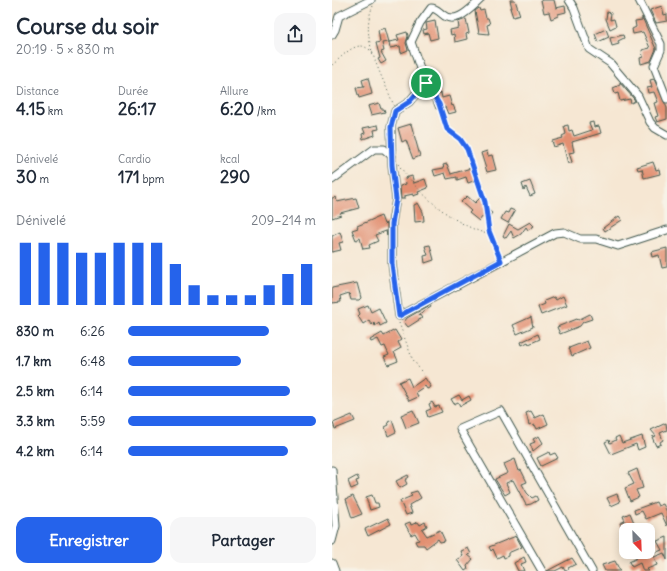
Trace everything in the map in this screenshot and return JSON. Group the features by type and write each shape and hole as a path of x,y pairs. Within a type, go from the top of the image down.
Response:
{"street":[{"path":"332,35 339,16 371,0"},
{"path":"432,0 434,8 445,16 453,18 460,16 480,0"},
{"path":"569,0 574,8 588,49 610,64 640,99 650,122 655,128 667,135"},
{"path":"639,0 661,44 661,50 654,67 667,99"},
{"path":"434,8 430,9 425,15 411,42 426,83 409,102 395,111 391,127 396,201 392,224 392,264 399,316 549,236 562,232 580,239 596,239 618,246 667,230"},
{"path":"332,180 374,149 384,149 392,156"},
{"path":"542,571 460,429 501,411 592,571"},
{"path":"332,470 336,526 332,542"},
{"path":"332,563 335,571"}],"path":[{"path":"375,0 368,19 373,53 395,111"},
{"path":"332,65 344,54 359,47 364,46 373,53"},
{"path":"426,83 439,104 447,129 460,139 467,149 485,202 491,235 501,261"},
{"path":"392,156 407,176 437,207 481,232 491,235"},
{"path":"399,316 400,330 412,358 425,377"}],"building":[{"path":"510,0 515,0 520,15 513,17 510,8 512,8"},
{"path":"541,0 554,0 556,8 565,6 566,12 558,14 558,16 551,19 549,12 544,13"},
{"path":"662,6 664,15 667,14 667,21 656,23 650,10"},
{"path":"479,8 480,11 484,10 486,18 488,18 490,24 487,25 489,34 479,33 475,11"},
{"path":"607,12 611,13 610,20 614,19 616,26 610,29 606,19"},
{"path":"642,17 656,49 651,61 641,64 640,58 643,57 642,50 650,48 643,32 633,34 632,29 636,27 635,21 642,20"},
{"path":"466,19 469,33 466,34 467,39 455,42 454,34 451,35 450,30 459,28 458,22"},
{"path":"435,21 438,38 430,40 428,33 424,34 423,30 427,29 426,23"},
{"path":"385,28 389,42 382,43 384,51 381,52 386,61 381,64 378,59 380,58 376,43 380,42 378,30"},
{"path":"606,29 609,37 598,42 595,34"},
{"path":"407,32 408,36 406,43 408,50 401,53 400,46 390,48 389,42 399,40 397,35"},
{"path":"623,35 624,38 618,41 619,44 612,46 610,38"},
{"path":"368,78 372,94 359,98 356,88 364,87 362,80"},
{"path":"654,79 667,108 667,119 657,122 655,117 658,116 654,103 658,102 654,92 648,93 647,88 652,87 650,80"},
{"path":"620,83 635,101 631,103 630,99 620,101 618,93 615,94 613,88 620,85"},
{"path":"441,93 442,98 449,96 452,106 453,105 456,112 448,114 445,107 436,109 433,101 436,99 434,95"},
{"path":"379,103 381,109 384,109 385,112 371,115 368,106"},
{"path":"593,122 594,127 599,126 601,133 572,142 574,152 569,153 572,162 568,164 563,144 554,147 552,141 563,138 562,136 566,134 564,126 568,125 569,131 572,130 574,136 592,130 589,123"},
{"path":"411,124 420,156 413,159 406,140 402,142 398,128"},
{"path":"378,125 379,129 374,130 375,135 363,139 362,134 365,133 363,128"},
{"path":"487,151 488,156 492,155 496,170 487,172 481,153"},
{"path":"653,162 656,170 659,169 660,174 644,178 642,169 638,170 637,167"},
{"path":"447,164 451,174 474,167 476,180 468,183 466,177 457,180 457,177 447,179 445,173 435,176 433,170 444,168 443,165"},
{"path":"412,176 414,183 425,179 428,188 418,192 419,194 404,196 404,199 401,199 400,186 406,184 405,178"},
{"path":"530,181 535,194 530,196 526,187 524,190 522,184"},
{"path":"467,196 475,203 481,197 487,202 483,206 492,213 487,219 483,216 479,221 469,213 471,211 461,202"},
{"path":"336,197 337,202 356,198 359,208 340,213 341,215 332,218 332,198"},
{"path":"418,203 423,212 424,221 415,222 414,205"},
{"path":"510,209 515,211 508,223 501,219 505,212 508,213"},
{"path":"381,216 384,224 387,223 387,236 386,231 375,235 378,241 369,245 370,248 363,249 360,238 356,240 352,230 358,228 357,226"},
{"path":"619,216 622,220 605,231 603,228"},
{"path":"530,222 534,226 528,230 526,227 521,234 514,238 511,231 506,238 503,236 509,224 518,229"},
{"path":"340,232 343,242 339,243 341,250 332,252 332,236"},
{"path":"430,245 434,260 425,263 424,256 428,255 425,246"},
{"path":"667,248 667,267 662,268 659,255 652,257 651,252"},
{"path":"357,283 361,298 359,300 351,300 349,293 340,296 341,302 332,303 332,288"},
{"path":"563,296 567,305 541,315 538,307 545,304 544,301 554,297 556,300"},
{"path":"368,305 371,312 379,308 386,323 380,326 379,323 375,326 374,323 372,325 369,320 363,324 358,316 360,314 358,309"},
{"path":"430,305 431,307 419,314 422,318 408,327 404,322 407,318"},
{"path":"590,314 592,319 583,322 580,326 560,334 557,327"},
{"path":"531,317 533,327 517,334 513,325"},
{"path":"395,330 401,340 398,342 401,348 394,352 398,361 388,365 384,357 389,355 385,346 382,347 378,339 371,342 370,340 382,333 384,336"},
{"path":"538,334 540,339 529,344 528,342 522,345 521,342"},
{"path":"587,341 590,348 572,356 569,348"},
{"path":"408,378 412,387 425,378 431,387 427,389 425,386 416,392 418,397 409,401 399,382"},
{"path":"459,395 462,400 469,396 471,400 460,406 458,402 454,404 451,399"},
{"path":"432,402 435,407 439,406 442,412 428,417 426,411 431,409 429,404"},
{"path":"413,410 419,423 406,428 401,415"},
{"path":"531,411 535,418 544,414 548,424 537,429 535,425 529,425 526,413"},
{"path":"352,415 355,421 335,429 333,423"},
{"path":"392,420 396,432 388,436 385,427 389,425 388,422"},
{"path":"666,423 667,430 660,433 663,440 660,442 661,444 656,446 652,437 656,436 651,430"},
{"path":"539,436 543,443 533,451 530,444 535,442 533,439"},
{"path":"619,436 622,443 642,436 645,447 638,450 636,444 611,454 605,442 609,440 610,443 616,440 615,438"},
{"path":"549,452 550,455 555,453 558,458 541,466 537,458"},
{"path":"515,459 519,471 521,470 527,482 522,484 527,493 532,498 536,496 538,500 531,504 526,505 513,480 506,483 510,492 505,495 495,479 508,473 504,464"},
{"path":"637,469 643,488 636,490 639,497 630,501 625,488 634,484 628,473"},
{"path":"408,475 409,477 405,480 407,484 400,488 396,481"},
{"path":"357,476 359,480 356,481 358,486 351,489 348,481"},
{"path":"417,491 421,498 409,505 412,513 406,515 400,501 412,496 410,493"},
{"path":"617,494 620,502 611,506 607,498"},
{"path":"372,495 375,503 378,503 379,507 370,510 366,497"},
{"path":"353,496 362,514 352,518 346,499"},
{"path":"656,502 658,506 663,504 667,512 667,526 661,513 646,519 642,511 635,514 634,510"},
{"path":"630,513 634,523 620,523 625,521 623,516"},
{"path":"388,518 391,524 368,536 365,529"},
{"path":"410,522 411,525 418,522 420,525 425,522 427,526 422,529 427,536 440,530 445,541 440,542 438,539 426,548 424,545 417,545 415,541 419,540 415,533 411,535 405,524"},
{"path":"516,536 522,547 508,553 508,556 504,558 503,555 497,558 493,549 491,551 489,547"},
{"path":"667,537 667,560 664,553 655,557 655,552 662,550 657,541"},
{"path":"468,548 471,554 468,555 473,559 467,566 468,569 465,571 457,560 463,556 461,551"},
{"path":"524,557 526,562 521,564 524,571 518,571 514,563"},
{"path":"572,558 576,564 568,568 569,569 565,571 563,567 555,571 547,571"},
{"path":"635,559 655,559 657,565 647,569 649,571 643,571 640,563 632,567 629,562"},
{"path":"615,561 620,571 605,571 602,565"}],"route":[{"path":"426,83 439,104 447,129 460,139 467,149 485,202 489,231 501,261 399,316 399,307 393,281 392,264 392,224 396,192 392,165 391,127 395,111 409,102 426,83"}]}
